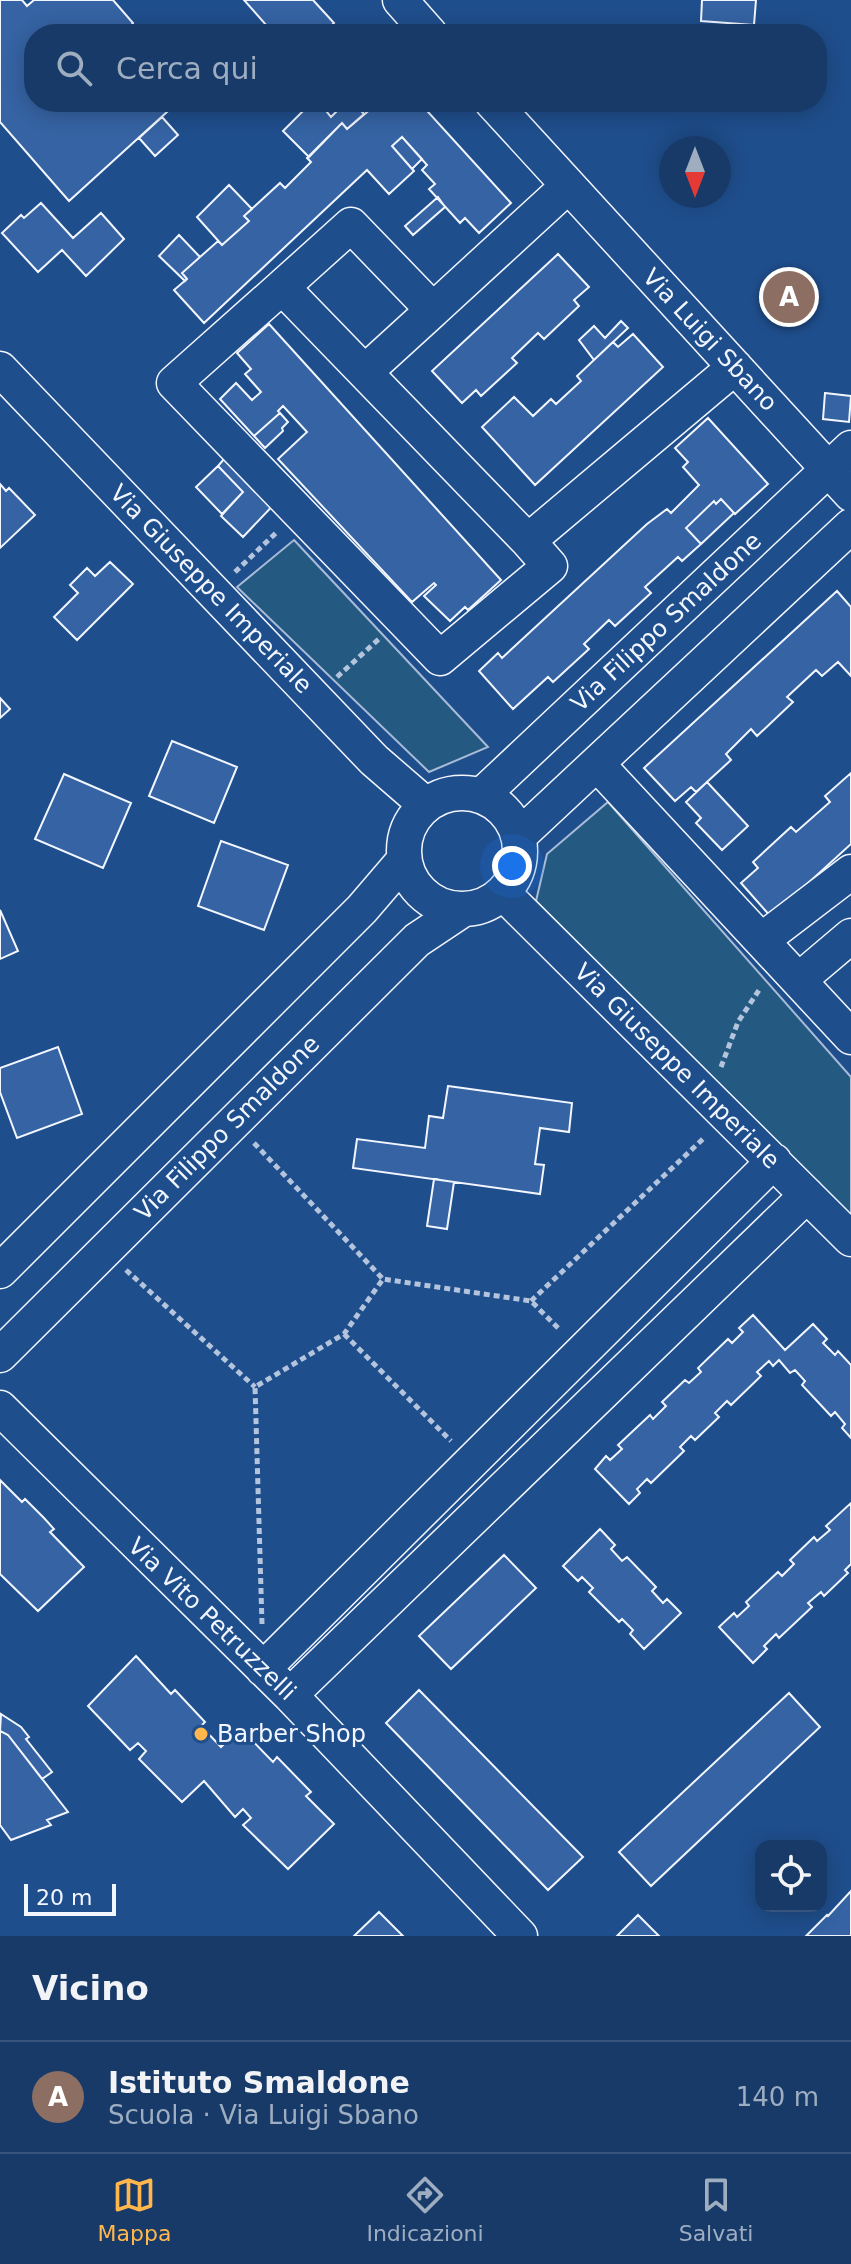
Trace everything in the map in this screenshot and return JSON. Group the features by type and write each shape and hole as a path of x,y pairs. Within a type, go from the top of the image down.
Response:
{"street":[{"path":"400,0 421,24"},
{"name":"Via Luigi Sbano","path":"501,112 735,367 843,470"},
{"path":"365,372 568,186"},
{"path":"282,287 550,566 440,658 174,383 351,225 433,310"},
{"path":"528,541 735,367"},
{"name":"Via Giuseppe Imperiale","path":"0,369 374,760 426,805"},
{"name":"Via Filippo Smaldone","path":"481,796 843,470"},
{"path":"519,836 851,526"},
{"path":"597,764 851,1037"},
{"path":"464,793 481,796 498,805 519,836 521,853 513,880 503,893 485,905 462,910 441,905 422,894 408,874 404,860 405,838 410,823 426,805 443,796 464,793"},
{"path":"0,1271 362,909 404,860"},
{"path":"780,960 851,873"},
{"name":"Via Giuseppe Imperiale","path":"503,893 851,1239"},
{"name":"Via Filippo Smaldone","path":"0,1355 417,940 462,910"},
{"path":"780,960 851,936"},
{"path":"263,1669 774,1161"},
{"path":"290,1695 807,1195"},
{"name":"Via Vito Petruzzelli","path":"0,1408 290,1695 520,1936"}],"path":[{"path":"213,592 298,512"},
{"path":"316,699 366,650 403,620"},
{"path":"531,1301 718,1107 738,1022 780,960"},
{"path":"234,1122 383,1279 531,1301 582,1352"},
{"path":"104,1251 255,1387 263,1669"},
{"path":"255,1387 344,1334 383,1279"},
{"path":"344,1334 472,1461"}],"shaded area":[{"path":"294,540 488,747 429,772 237,587"},
{"path":"608,802 851,1077 851,1216 536,901 547,854"}],"building":[{"path":"0,0 22,0 27,6 34,0 113,0 133,23 24,24 24,112 167,112 69,201 0,122"},
{"path":"244,0 313,0 334,23 333,24 265,24"},
{"path":"702,0 756,0 754,24 701,21"},
{"path":"302,112 327,112 331,117 336,112 364,114 347,129 342,123 309,157 283,131"},
{"path":"367,112 428,112 511,203 479,233 465,218 460,223 429,189 435,184 422,170 427,165 402,137 392,146 414,171 389,194 367,170 204,323 174,290 187,279 182,273 218,241 222,245 249,221 244,216 280,183 285,188 311,162 307,158 342,123 347,129"},
{"path":"162,117 178,135 155,156 139,138"},
{"path":"402,137 422,159 412,169 392,146"},
{"path":"229,185 252,209 244,216 249,221 222,245 197,217"},
{"path":"438,197 445,207 413,235 405,226"},
{"path":"41,203 73,238 101,213 124,239 86,276 62,250 38,272 2,233 21,215 24,218"},
{"path":"179,235 200,257 182,273 187,279 185,281 159,256"},
{"path":"558,254 589,287 574,300 579,306 544,339 538,333 512,358 517,363 481,396 476,390 462,403 432,371"},
{"path":"621,321 628,328 594,360 579,340 594,326 605,338"},
{"path":"269,324 501,580 468,610 465,607 450,621 424,596 436,585 434,583 412,602 278,459 307,432 283,406 278,411 280,413 254,436 220,399 236,383 252,400 261,392 245,374 251,369 237,353"},
{"path":"633,334 663,367 535,485 482,427 514,397 533,416 551,399 556,404 581,381 577,376 613,342 618,347"},
{"path":"825,393 851,396 849,422 823,419"},
{"path":"280,413 288,422 265,448 254,436"},
{"path":"708,418 768,484 735,514 721,499 716,504 714,501 686,528 701,544 682,561 678,557 645,587 651,593 615,626 609,620 584,644 589,649 553,682 548,677 513,709 479,671 498,653 502,658 647,524 667,509 671,513 699,485 683,467 688,462 675,448"},
{"path":"230,452 281,497 243,537 221,516 243,492 218,466"},
{"path":"218,466 243,492 222,514 196,487"},
{"path":"0,484 6,491 9,488 35,515 0,548"},
{"path":"721,499 734,513 701,544 686,528 714,501 716,504"},
{"path":"110,562 133,584 77,640 54,617 78,593 70,585 87,568 95,576"},
{"path":"837,591 851,607 851,676 838,662 822,676 816,670 787,697 793,702 757,736 751,729 726,754 731,760 696,792 691,787 675,801 644,768"},
{"path":"0,698 10,709 0,718"},
{"path":"172,741 237,767 214,823 149,796"},
{"path":"851,773 851,844 771,917 741,883 758,868 753,862 791,827 796,832 830,802 825,796"},
{"path":"64,774 131,803 103,868 35,839"},
{"path":"707,782 748,826 722,850 696,823 701,818 686,802"},
{"path":"221,841 288,865 264,930 198,906"},
{"path":"0,910 18,951 0,959"},
{"path":"58,1047 82,1114 17,1138 0,1092 0,1068"},
{"path":"448,1086 572,1103 569,1132 540,1128 535,1164 544,1165 540,1194 353,1168 357,1139 425,1148 429,1116 443,1118"},
{"path":"434,1179 454,1182 447,1229 427,1226"},
{"path":"753,1315 785,1350 813,1324 827,1339 823,1343 835,1355 838,1351 851,1365 851,1438 842,1428 845,1424 835,1412 831,1416 802,1385 805,1381 795,1370 790,1373 779,1360 773,1366 769,1361 757,1372 761,1376 731,1405 727,1401 715,1413 719,1417 695,1440 691,1436 680,1447 684,1451 651,1483 647,1479 637,1489 640,1493 629,1504 595,1469 606,1456 610,1460 622,1449 618,1445 650,1415 653,1419 666,1406 662,1402 685,1380 689,1383 701,1372 698,1368 728,1339 732,1343 743,1332 739,1328"},
{"path":"0,1480 44,1518 54,1529 50,1532 84,1567 38,1611 0,1574"},
{"path":"851,1503 851,1564 845,1570 848,1573 824,1596 821,1592 808,1603 812,1607 779,1638 776,1634 753,1663 719,1627 734,1613 737,1617 749,1606 746,1602 778,1572 782,1576 794,1564 790,1560 814,1537 817,1541 830,1530 826,1526"},
{"path":"600,1529 615,1545 611,1549 622,1561 627,1557 656,1587 652,1591 663,1603 667,1599 681,1613 644,1649 630,1634 633,1630 622,1619 619,1622 589,1592 593,1588 582,1577 578,1581 563,1566"},
{"path":"504,1555 536,1588 451,1669 419,1636"},
{"path":"136,1656 171,1694 175,1690 205,1722 201,1726 221,1747 240,1728 273,1762 277,1757 311,1792 306,1796 334,1824 288,1869 243,1825 251,1818 243,1809 235,1817 204,1781 182,1802 139,1759 146,1751 138,1743 130,1750 88,1706"},
{"path":"419,1690 583,1857 548,1890 386,1723"},
{"path":"789,1693 820,1727 651,1886 619,1852"},
{"path":"1,1714 21,1727 29,1737 26,1739 52,1772 42,1779 8,1735 0,1731"},
{"path":"0,1731 8,1735 68,1812 47,1820 51,1825 11,1840 0,1825"},
{"path":"851,1891 851,1936 806,1936 828,1916"},
{"path":"379,1912 403,1936 354,1936"},
{"path":"638,1915 659,1936 617,1936"}],"place":[{"name":"Istituto Smaldone","path":"789,297"},
{"name":"Barber Shop","path":"201,1734"}]}
